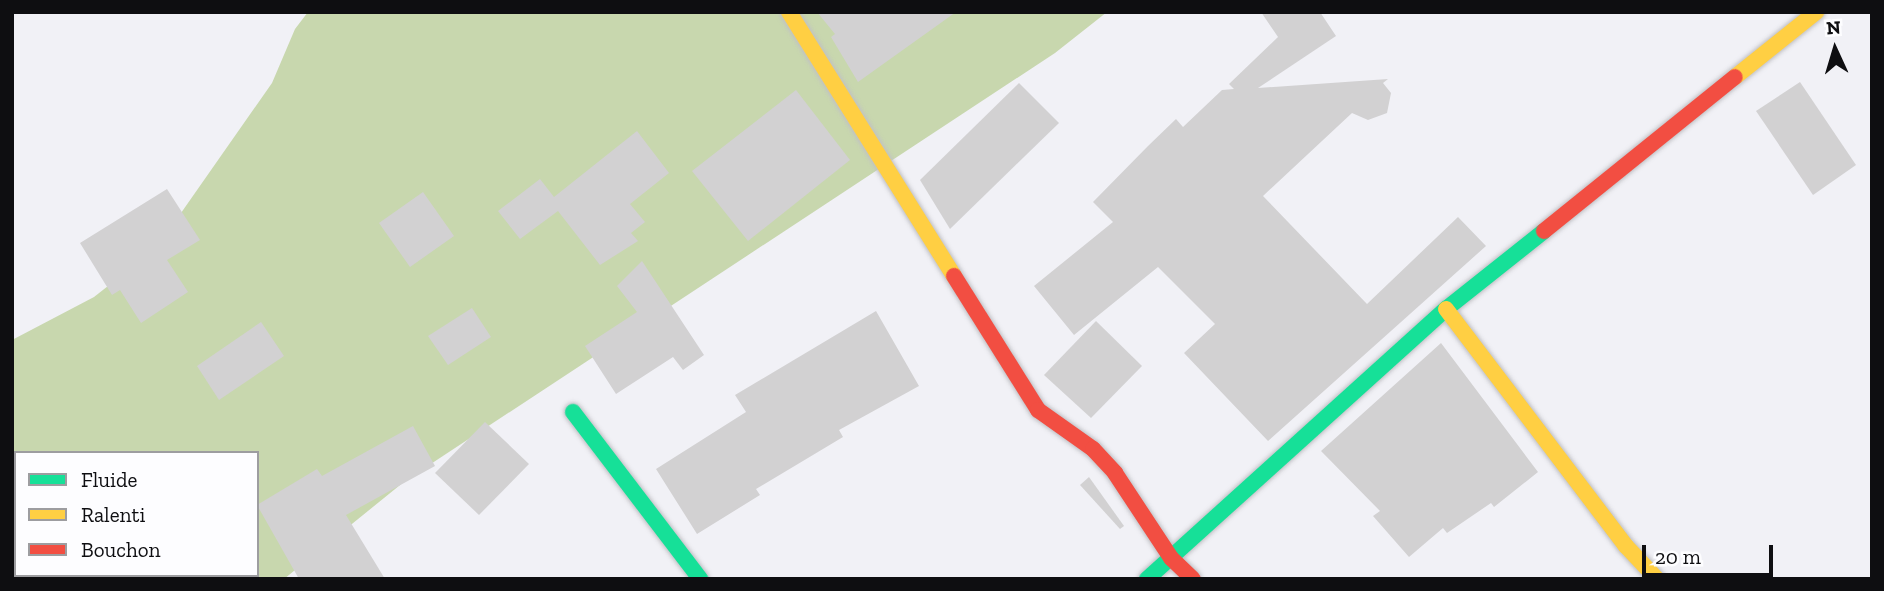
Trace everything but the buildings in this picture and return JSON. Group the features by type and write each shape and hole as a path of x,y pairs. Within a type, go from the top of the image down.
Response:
{"street":[{"path":"789,12 1038,410 1066,426 1101,457 1171,558 1194,579"},
{"path":"1146,579 1446,309 1816,12"},
{"path":"1446,309 1626,546 1657,579"},
{"path":"573,412 700,579"}],"green space":[{"path":"308,12 1107,12 1055,53 405,481 284,579 12,579 12,340 94,297 136,264 174,223 272,83 295,29"}],"traffic: fast":[{"path":"1147,579 1446,309 1544,231"},
{"path":"573,412 700,579"}],"traffic: slow":[{"path":"789,12 954,276"},
{"path":"1735,77 1816,12"},
{"path":"1446,309 1626,546 1657,579"}],"traffic: jam":[{"path":"1544,231 1735,77"},
{"path":"954,276 1038,410 1093,449 1115,473 1171,558 1193,579"}]}
